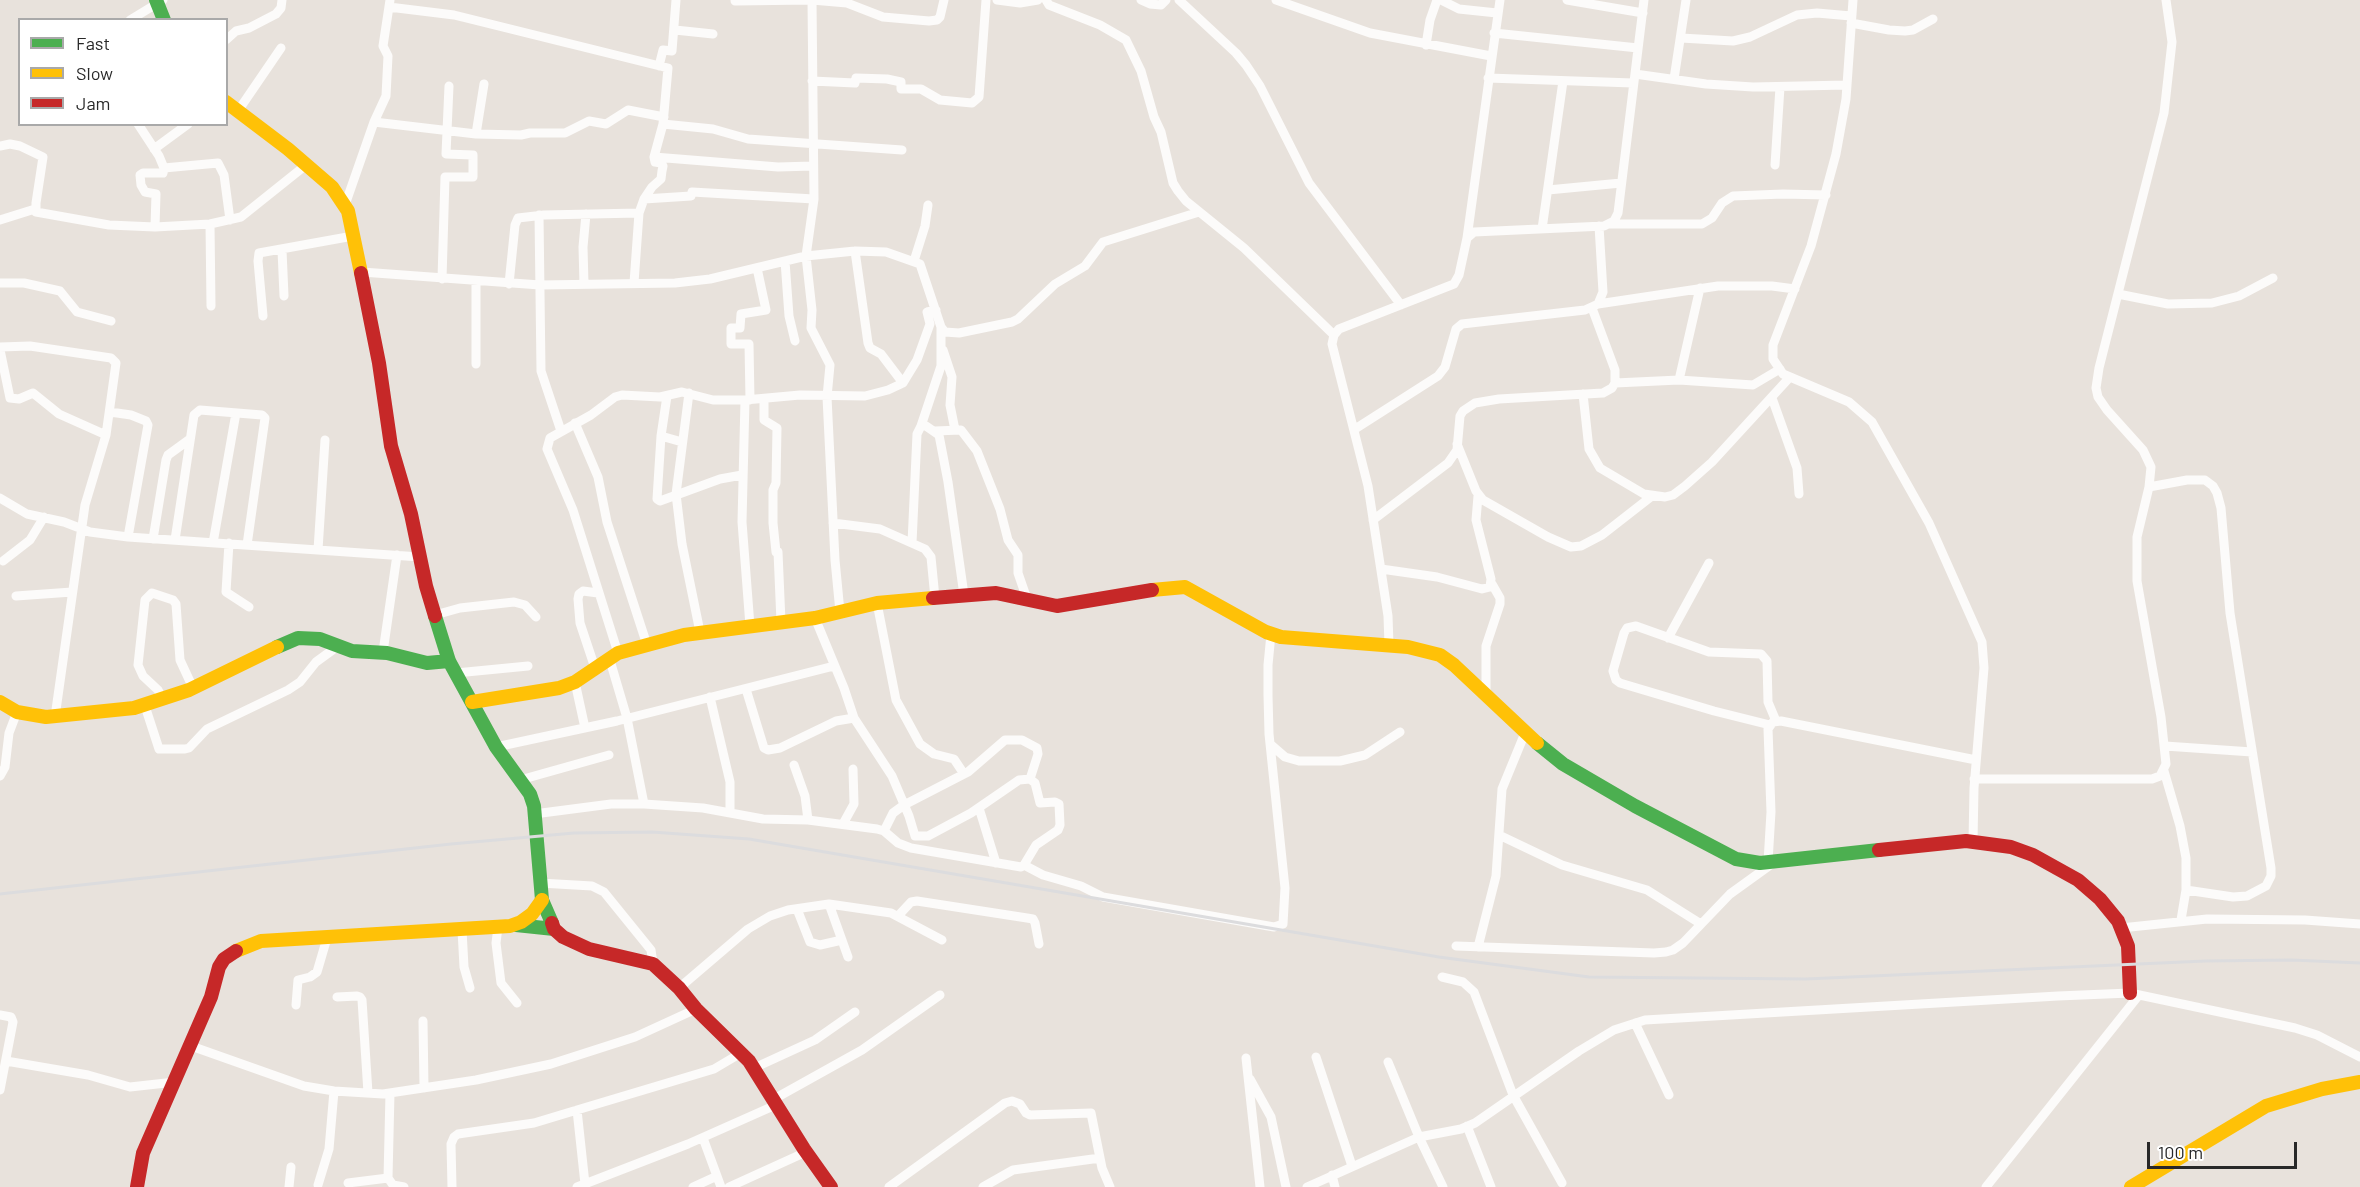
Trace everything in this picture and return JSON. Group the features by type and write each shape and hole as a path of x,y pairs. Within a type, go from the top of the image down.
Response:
{"main road":[{"path":"159,1 163,18"},
{"path":"228,104 332,187 345,205 362,272 379,363 391,446 411,514 426,586 453,667 496,747 530,794 542,900 554,929 563,937 589,949 653,964 679,988 696,1009 754,1068 806,1152 831,1187"},
{"path":"472,702 538,693 574,682 614,655 700,632 815,618 877,603 996,593 1058,606 1185,587 1271,634 1299,639 1408,647 1440,655 1454,665 1544,751 1563,764 1713,848 1747,862 1771,862 1870,850 1973,842 2011,847 2047,861 2078,880 2100,899 2118,921 2128,946 2129,971 2135,994"},
{"path":"0,702 17,712 55,717 145,705 193,688 290,640 306,638 320,639 352,651 383,652 453,667"},
{"path":"516,925 532,914 542,900"},
{"path":"137,1187 143,1153 211,998 219,967 232,952 261,941 516,925 554,929"},
{"path":"2131,1187 2266,1106 2322,1089 2360,1083"}],"street":[{"path":"228,38 237,31 249,28 276,14 281,8 282,0"},
{"path":"634,283 639,213 644,199 661,179 663,166 655,162 654,157 663,121 663,50 672,51 676,0"},
{"path":"735,1 812,0 847,3 883,17 929,21 940,17 944,0"},
{"path":"812,0 814,199 806,255 812,328 830,365 827,397 840,612"},
{"path":"812,81 855,83 856,78 887,79 901,82 901,89 921,89 940,100 972,103 979,98 986,0"},
{"path":"997,0 1020,3 1038,0"},
{"path":"1046,0 1049,5 1107,28 1129,44 1141,71 1154,117 1161,132 1173,183 1186,201 1244,248 1334,335"},
{"path":"1141,0 1161,5 1166,0"},
{"path":"1179,0 1246,65 1265,95 1309,183 1401,305"},
{"path":"1276,0 1370,33 1491,56"},
{"path":"1426,45 1430,20 1439,0 1459,9 1497,13"},
{"path":"1389,645 1388,616 1373,520 1355,429 1332,344 1334,335 1339,329 1454,284 1459,275 1467,238 1500,0"},
{"path":"1567,0 1642,13"},
{"path":"1610,224 1616,217 1644,0"},
{"path":"1674,79 1686,0"},
{"path":"1852,0 1847,86 1836,154 1811,246 1773,345 1773,359 1780,369 1791,377 1849,402 1872,422 1929,523 1982,642 1984,668 1974,779 1973,842"},
{"path":"1974,779 2152,779 2160,776 2166,764 2165,746 2137,581 2137,537 2150,487 2151,467 2148,459 2107,410 2098,397 2096,388 2164,112 2172,42 2166,0"},
{"path":"133,18 159,1"},
{"path":"345,205 374,122 384,104 388,56 383,46 389,4 454,15 663,67"},
{"path":"1681,38 1733,41 1750,37 1797,15 1817,13 1851,19 1889,30 1905,31 1913,30 1933,19"},
{"path":"675,30 712,34"},
{"path":"1494,33 1638,48"},
{"path":"238,111 281,48"},
{"path":"1488,78 1563,81 1634,78 1780,87 1847,86"},
{"path":"1542,229 1563,81"},
{"path":"476,134 484,84"},
{"path":"442,279 445,177 473,177 473,155 446,154 449,86"},
{"path":"1775,165 1780,87"},
{"path":"374,122 476,134 565,133 589,121 606,124 628,110 663,121 712,129 748,139 902,150"},
{"path":"139,126 164,168"},
{"path":"154,149 185,126"},
{"path":"0,146 10,144 20,146 43,158 35,209"},
{"path":"654,157 778,167 813,166"},
{"path":"155,227 156,194 145,192 140,176 143,173 163,172 164,168 218,163 224,174 230,220"},
{"path":"35,209 36,212 42,214 96,223 155,227 210,224 241,217 306,165"},
{"path":"1548,190 1621,183"},
{"path":"644,199 691,196 692,192 814,199"},
{"path":"1467,238 1474,232 1480,231 1610,224 1702,224 1712,218 1722,203 1733,196 1826,195"},
{"path":"914,261 925,226 928,205"},
{"path":"0,219 35,209"},
{"path":"941,327 945,332 959,333 1012,322 1054,284 1085,266 1103,242 1199,212"},
{"path":"509,284 515,225 518,218 539,215 639,213"},
{"path":"584,284 583,247 586,214"},
{"path":"539,215 542,380 561,430"},
{"path":"210,224 211,306"},
{"path":"1373,520 1455,456 1460,416 1463,411 1475,403 1499,399 1603,393 1612,388 1615,383 1615,370 1595,306 1603,292 1599,226"},
{"path":"263,316 257,255 259,253 353,236"},
{"path":"282,250 284,296"},
{"path":"362,272 509,284 675,283 710,279 806,255 855,251 886,252 914,261 920,264 924,271 941,327 942,347 940,366 917,434 912,543"},
{"path":"855,251 868,343 870,348 881,354 903,383"},
{"path":"785,261 789,316 795,341"},
{"path":"750,626 742,522 742,476 748,400 749,344 731,344 731,328 740,328 741,314 766,310 757,268"},
{"path":"2118,294 2168,304 2212,303 2239,296 2273,278"},
{"path":"476,282 476,364"},
{"path":"0,283 24,283 60,291 74,310 111,321"},
{"path":"1355,429 1438,376 1445,367 1456,329 1462,324 1585,310 1595,306 1700,288 1738,285 1795,289"},
{"path":"1679,380 1700,288"},
{"path":"644,804 614,655 573,510 547,449 550,438 591,415 615,397 622,395 660,397 677,392 713,400 764,400 800,395 827,397 874,394 903,383 917,360 930,324 927,312 936,310"},
{"path":"55,717 72,592 90,487 106,435 117,370 114,360 30,346 0,349 10,398 19,399 33,393 58,414 106,435"},
{"path":"942,347 952,376 950,405 955,430"},
{"path":"1615,383 1679,380 1753,385 1780,369"},
{"path":"1583,394 1589,449 1593,458 1608,474 1652,496 1673,495 1742,432 1791,377"},
{"path":"688,393 676,494 682,544 700,632"},
{"path":"667,396 656,496 660,501 720,479 742,476"},
{"path":"1772,398 1798,472 1799,494"},
{"path":"764,400 764,420 777,428 773,523 776,552 778,552 781,622"},
{"path":"175,540 190,439 197,411 236,413 262,416 266,421 247,545"},
{"path":"110,412 131,415 148,424 128,537"},
{"path":"213,543 236,413"},
{"path":"575,423 598,477 607,522 647,645"},
{"path":"921,426 935,431 955,430 964,433 977,451 1000,509 1008,540 1018,555 1018,573 1027,599"},
{"path":"935,431 939,435 948,483 964,596"},
{"path":"661,436 682,442"},
{"path":"153,538 166,460 168,455 190,439"},
{"path":"318,550 325,440"},
{"path":"1457,444 1478,496 1476,520 1492,584 1500,598 1486,646 1486,696"},
{"path":"2150,487 2187,480 2205,480 2213,486 2217,493 2221,508 2230,614 2271,868 2271,876 2266,886 2247,896 2233,897 2186,890"},
{"path":"1478,496 1504,513 1571,547 1581,546 1602,535 1652,496"},
{"path":"0,498 20,511 64,522 83,530 128,537 420,557"},
{"path":"3,561 30,540 44,517"},
{"path":"833,524 880,529 929,552 934,598"},
{"path":"229,543 226,592 249,607"},
{"path":"383,652 397,555"},
{"path":"1668,638 1709,563"},
{"path":"1381,569 1437,577 1482,589 1487,589 1492,584"},
{"path":"595,668 580,623 578,599 579,594 583,591 598,593"},
{"path":"16,596 72,592"},
{"path":"163,700 158,690 143,676 138,666 145,600 152,593 173,600 176,604 180,660 193,688"},
{"path":"435,615 460,608 514,602 525,604 536,617"},
{"path":"877,603 896,700 920,744 934,754 954,759 964,774"},
{"path":"534,819 604,805 644,804 703,808 764,819 808,820 884,831 898,843 911,848 1020,867 1024,865 1036,845 1055,834 1060,825 1059,804 1040,803 1035,783 1030,779 1019,780 979,808 928,836 915,836 892,776 854,718 815,618"},
{"path":"1456,946 1654,953 1673,950 1730,894 1771,862 1768,741 1773,723 1768,702 1767,661 1761,654 1709,652 1640,627 1627,628 1613,671 1616,680 1683,702 1773,723 1976,760"},
{"path":"1024,865 1043,875 1082,886 1102,897 1281,926 1284,921 1285,888 1270,744 1267,674 1271,634"},
{"path":"145,705 159,749 189,748 207,729 248,711 300,682 316,662 338,646"},
{"path":"453,667 528,666"},
{"path":"496,747 627,718 834,666"},
{"path":"574,682 585,728"},
{"path":"746,688 764,748 768,750 780,748 836,722 854,718"},
{"path":"711,697 730,782 730,813"},
{"path":"0,776 4,766 9,734 17,712"},
{"path":"1270,744 1285,757 1299,761 1340,760 1365,755 1400,732"},
{"path":"1478,947 1496,876 1502,789 1525,733"},
{"path":"884,831 893,813 964,774 1000,742 1022,740 1037,748 1038,754 1030,779"},
{"path":"2165,746 2252,752"},
{"path":"520,780 609,755"},
{"path":"794,765 805,796 808,820"},
{"path":"843,824 854,804 853,769"},
{"path":"2164,771 2184,844 2186,890 2181,920"},
{"path":"979,808 996,862"},
{"path":"1498,835 1562,865 1647,890 1701,924"},
{"path":"540,883 592,886 604,892 651,950 653,964"},
{"path":"898,916 911,902 917,901 1027,918 1035,923 1039,944"},
{"path":"829,904 848,957"},
{"path":"679,988 754,925 776,914 797,909 829,904 845,905 898,916 942,940"},
{"path":"797,909 810,942 820,945 842,940"},
{"path":"2121,928 2181,920 2305,920 2360,924"},
{"path":"498,927 496,943 501,983 517,1003"},
{"path":"462,930 464,967 470,988"},
{"path":"296,1005 298,980 310,977 317,972 327,938"},
{"path":"1442,977 1463,982 1474,992 1513,1095 1562,1183"},
{"path":"1986,1187 2135,994"},
{"path":"1307,1187 1419,1137 1467,1126 1483,1118 1513,1095 1614,1030 1656,1019 2135,994 2295,1028 2317,1035 2360,1057"},
{"path":"577,1110 581,1185 703,1138 776,1102 862,1050 940,995"},
{"path":"337,997 357,996 362,1000 368,1093"},
{"path":"191,1046 304,1086 334,1091 390,1093 476,1080 551,1064 635,1037 696,1009"},
{"path":"754,1068 815,1040 855,1012"},
{"path":"0,1015 11,1017 13,1022 4,1056 0,1090"},
{"path":"423,1021 424,1088"},
{"path":"1635,1023 1669,1095"},
{"path":"452,1187 451,1144 458,1134 534,1123 714,1069 741,1053"},
{"path":"4,1056 130,1087 175,1082"},
{"path":"1316,1057 1352,1166"},
{"path":"1246,1058 1260,1187"},
{"path":"1388,1062 1419,1137 1443,1187"},
{"path":"1248,1076 1271,1117 1286,1187"},
{"path":"318,1185 329,1149 334,1091"},
{"path":"390,1093 388,1178 393,1185 404,1187"},
{"path":"889,1187 1005,1103 1012,1101 1020,1104 1030,1115 1090,1113 1100,1158 1110,1187"},
{"path":"1467,1126 1491,1187"},
{"path":"703,1138 721,1187"},
{"path":"729,1187 806,1152"},
{"path":"983,1187 1013,1170 1100,1158"},
{"path":"289,1187 291,1167"},
{"path":"1332,1175 1335,1187"},
{"path":"693,1187 717,1176"},
{"path":"348,1183 388,1178"}],"railway":[{"path":"0,894 451,844 574,833 652,832 749,839 1439,957 1589,977 1806,979 2205,961 2292,960 2360,963"}],"traffic: fast":[{"path":"156,0 163,18"},
{"path":"435,616 449,661 496,747 530,794 534,806 542,900 552,923"},
{"path":"277,647 298,638 320,639 352,651 387,653 427,663 449,661"},
{"path":"1537,743 1563,764 1635,806 1736,859 1760,863 1879,850"},
{"path":"516,925 554,929"}],"traffic: slow":[{"path":"228,104 288,149 332,187 348,211 361,273"},
{"path":"1152,590 1185,587 1266,632 1281,637 1408,647 1440,655 1454,665 1537,743"},
{"path":"472,702 559,688 575,682 618,653 684,635 815,618 877,603 933,598"},
{"path":"0,702 17,712 46,717 134,708 189,690 277,647"},
{"path":"236,951 261,941 510,926 532,914 542,900"},
{"path":"2131,1187 2266,1106 2322,1089 2360,1082"}],"traffic: jam":[{"path":"361,273 379,363 391,446 411,514 426,586 435,616"},
{"path":"933,598 996,593 1057,606 1152,590"},
{"path":"1879,850 1966,841 2011,847 2033,855 2078,880 2100,899 2118,921 2128,946 2130,993"},
{"path":"552,923 554,929 563,937 589,949 653,964 679,988 696,1009 749,1061 804,1149 831,1187"},
{"path":"137,1187 143,1153 211,997 219,967 224,959 236,951"}]}
